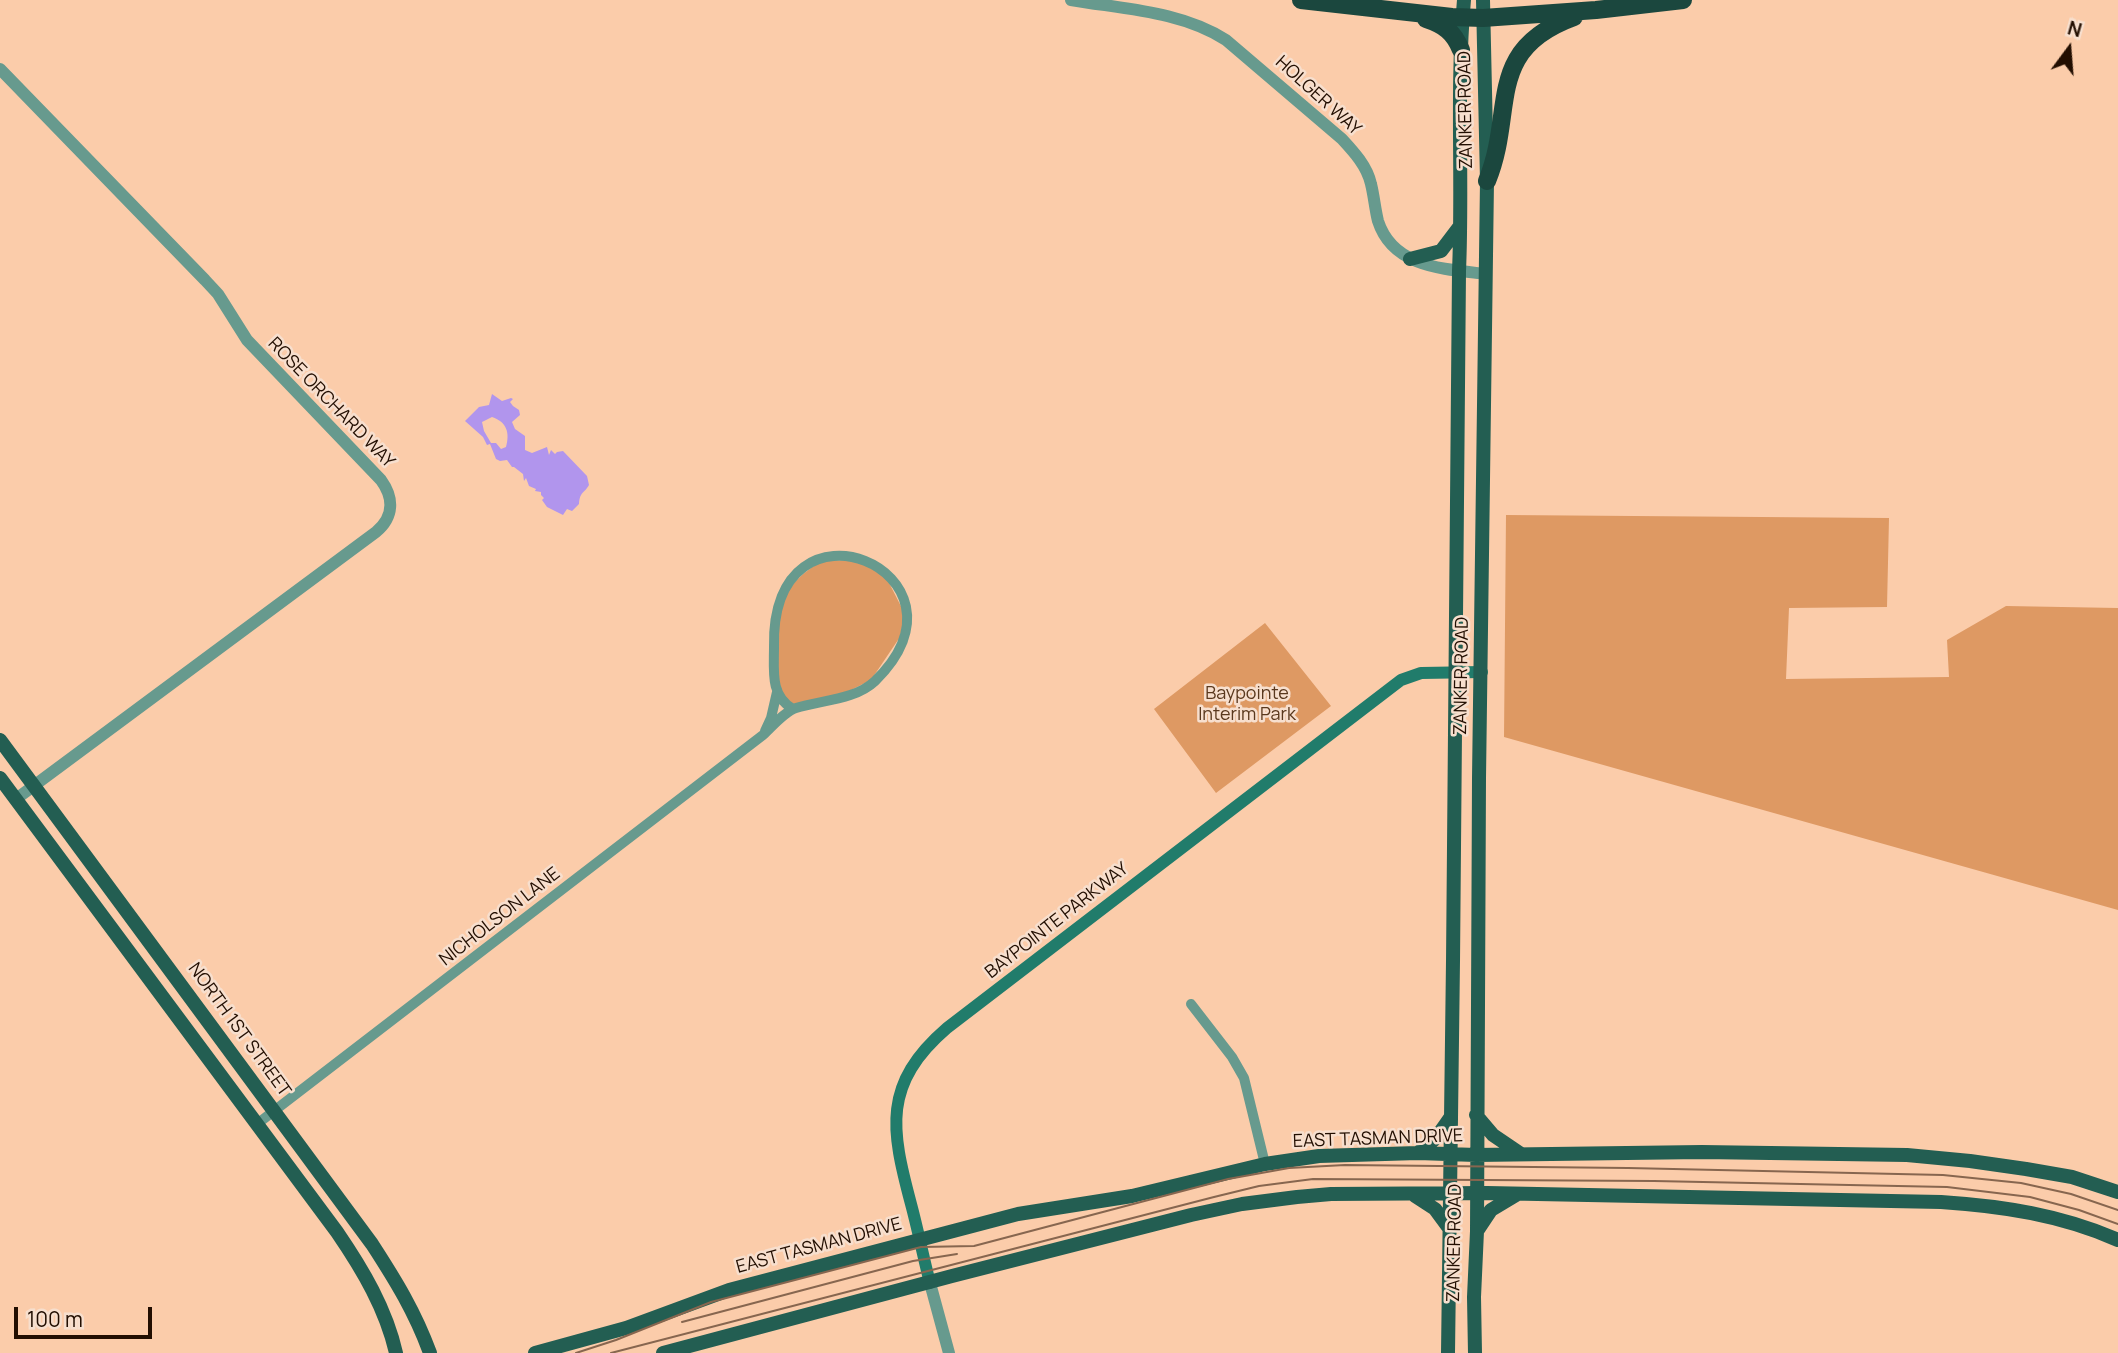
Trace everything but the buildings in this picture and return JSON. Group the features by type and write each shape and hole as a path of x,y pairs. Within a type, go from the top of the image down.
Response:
{"highway":[{"path":"1301,0 1396,11 1463,9 1483,18 1596,10 1683,0"},
{"path":"1487,181 1497,158 1508,81 1521,53 1541,32 1555,24 1596,10"},
{"path":"1396,11 1446,27 1454,35 1461,50"}],"main road":[{"name":"ZANKER ROAD","path":"1475,1353 1487,181 1483,0"},
{"name":"ZANKER ROAD","path":"1448,1353 1463,9"},
{"path":"1410,259 1441,251 1461,225"},
{"name":"BAYPOINTE PARKWAY","path":"930,1283 901,1169 894,1128 902,1088 910,1070 933,1040 1401,680 1421,673 1482,672"},
{"name":"NORTH 1ST STREET","path":"0,740 338,1196 396,1280 430,1353"},
{"path":"0,778 351,1253 382,1310 397,1353"},
{"path":"1476,1115 1493,1135 1521,1154"},
{"path":"1418,1153 1436,1138 1450,1118"},
{"name":"EAST TASMAN DRIVE","path":"535,1353 626,1328 719,1293 1030,1211 1157,1191 1265,1164 1319,1156 1702,1152 1907,1155 1970,1161 2072,1177 2118,1192"},
{"path":"663,1353 1191,1215 1242,1204 1331,1194 1476,1193 1894,1200 1969,1204 2056,1218 2094,1229 2118,1240"},
{"path":"1412,1194 1435,1209 1449,1228"},
{"path":"1476,1231 1492,1210 1518,1194"}],"street":[{"name":"HOLGER WAY","path":"1071,0 1187,20 1214,32 1236,47 1342,139 1358,157 1371,184 1384,235 1399,253 1425,265 1486,274"},
{"name":"ROSE ORCHARD WAY","path":"0,69 205,280 247,340 381,480 387,489 391,507 384,526 16,799"},
{"name":"NICHOLSON LANE","path":"257,1124 763,735 793,709 849,695 873,683 894,660 908,625 903,594 887,573 859,558 821,557 803,567 790,579 777,607 774,682 777,692 771,718 763,735"},
{"path":"777,692 781,700 793,709"},
{"path":"1191,1004 1232,1057 1244,1078 1265,1164"},
{"name":"BAYPOINTE PARKWAY","path":"930,1283 949,1353"}],"green space":[{"path":"1506,515 1889,518 1887,607 1789,608 1786,679 1949,677 1947,640 2006,606 2118,608 2118,910 1504,737"},
{"path":"823,560 858,561 886,577 905,614 900,637 871,680 849,691 795,706 784,697 777,670 782,606 796,581"},
{"name":"Baypointe Interim Park","path":"1265,623 1331,706 1216,793 1154,709"}],"shaded area":[{"path":"492,394 502,401 513,399 510,402 519,410 520,415 512,422 515,429 525,436 525,450 532,453 547,447 549,455 551,450 555,454 563,451 587,476 589,485 572,511 567,509 563,515 547,507 541,492 529,486 526,478 524,481 523,474 507,460 496,459 490,444 487,445 483,437 465,421 479,407 489,405","holes":["492,417 504,425 508,437 506,447 501,449 496,443 491,443 482,422"]}],"tram line":[{"path":"576,1353 711,1302 921,1247 974,1246 1228,1179 1289,1168 1345,1165 1628,1168 1943,1175 2021,1183 2071,1194 2118,1210"},
{"path":"611,1353 1214,1197 1259,1186 1313,1179 1654,1181 1947,1187 2030,1197 2118,1224"},
{"path":"682,1322 913,1261 957,1254"}]}
